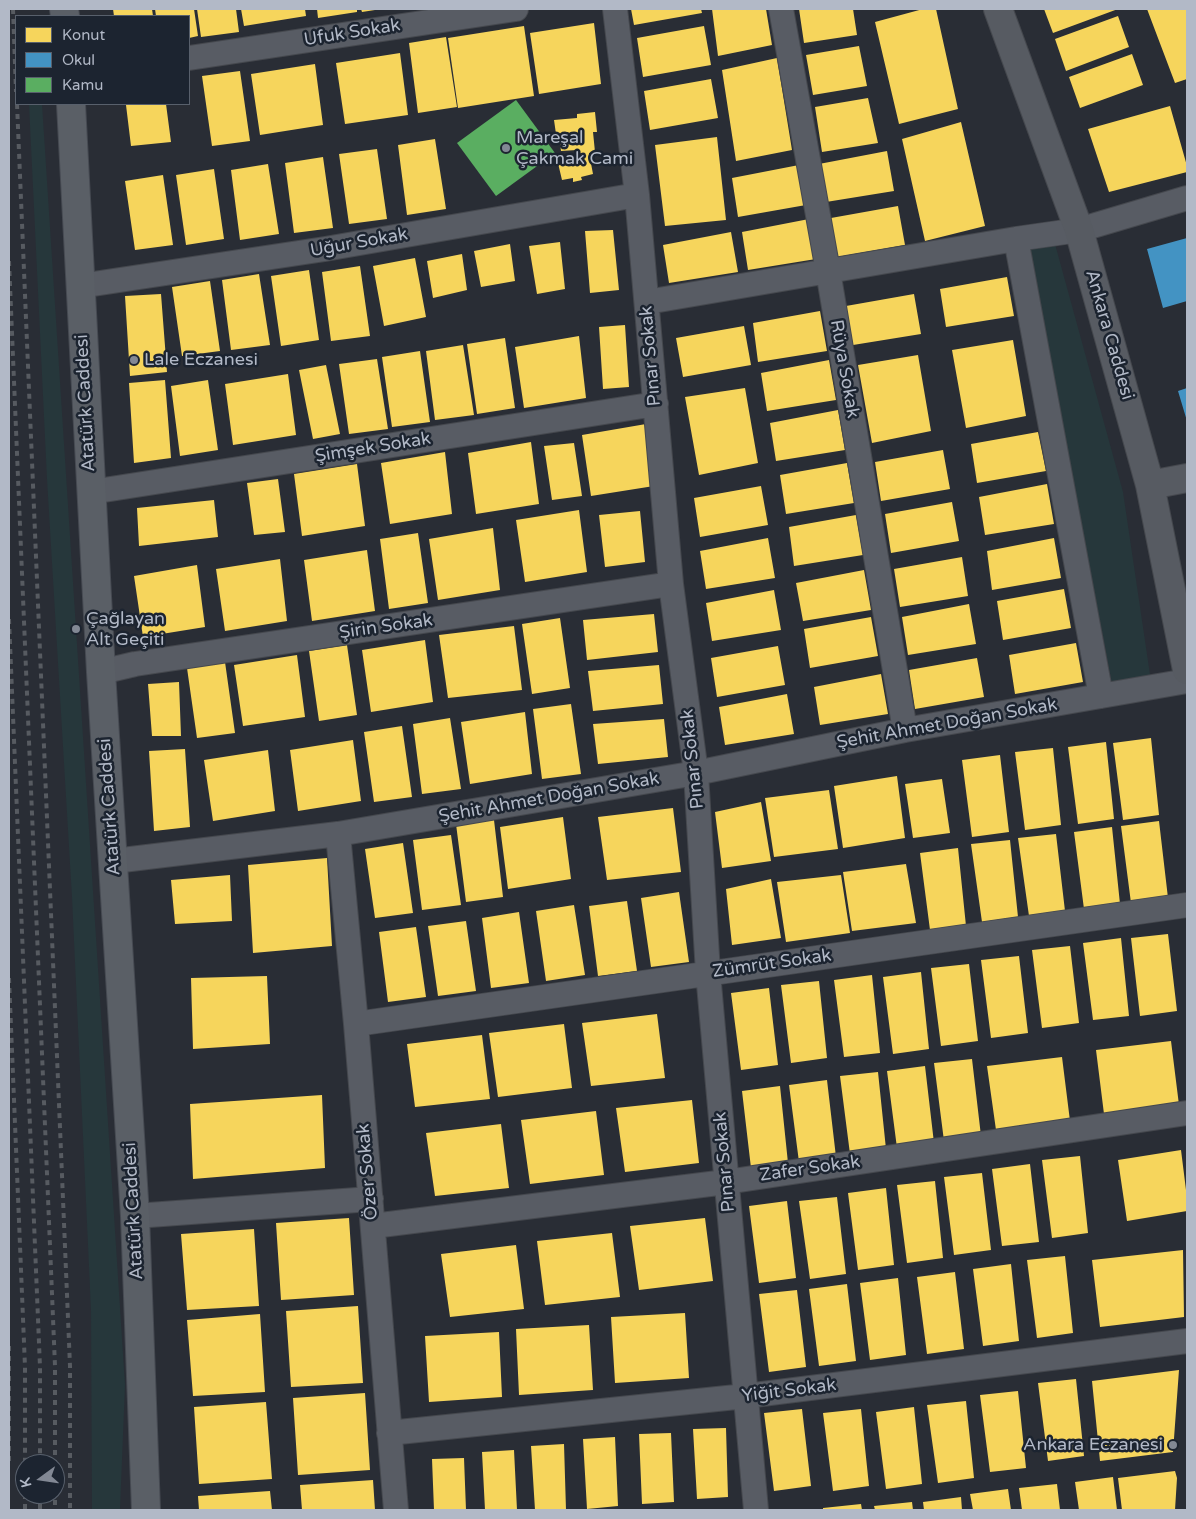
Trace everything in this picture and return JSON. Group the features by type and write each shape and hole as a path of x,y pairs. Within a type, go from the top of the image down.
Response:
{"main road":[{"name":"Ankara Caddesi","path":"998,9 1080,230 1150,485 1187,670"},
{"name":"Atatürk Caddesi","path":"71,105 91,492 136,1216 146,1510"},
{"path":"1150,485 1187,478"}],"street":[{"name":"Ufuk Sokak","path":"190,58 516,9"},
{"name":"Pınar Sokak","path":"615,9 637,195 671,584 696,773 708,973 756,1510"},
{"name":"Rüya Sokak","path":"781,9 828,271 905,730"},
{"name":"Uğur Sokak","path":"80,286 325,249 637,195"},
{"path":"647,302 1016,239 1080,230 1187,198"},
{"path":"1016,239 1101,696"},
{"name":"Şimşek Sokak","path":"91,492 656,404"},
{"name":"Şirin Sokak","path":"102,672 144,663 671,584"},
{"name":"Şehit Ahmet Doğan Sokak","path":"114,861 338,834 696,773 905,730 1187,681"},
{"name":"Özer Sokak","path":"338,834 356,1024 396,1510"},
{"name":"Zümrüt Sokak","path":"356,1024 1187,905"},
{"name":"Zafer Sokak","path":"372,1226 726,1182 1187,1113"},
{"path":"136,1216 371,1199"},
{"name":"Yiğit Sokak","path":"389,1432 746,1396 1187,1341"}],"shaded area":[{"path":"29,105 42,105 125,1385 120,1510 92,1510 91,1310 72,897 47,479"},
{"path":"1052,233 1123,492 1152,688 1114,694 1026,238"}],"building: Konut":[{"path":"113,9 152,9 153,15 114,15"},
{"path":"155,9 194,9 198,36 190,38 190,15 156,15"},
{"path":"197,9 236,9 239,32 201,37"},
{"path":"241,9 305,9 306,16 244,26"},
{"path":"317,9 357,9 357,12 318,18"},
{"path":"361,9 375,9 375,10 362,12"},
{"path":"631,9 701,9 702,13 634,25"},
{"path":"712,9 766,9 772,45 718,56"},
{"path":"799,9 853,9 857,35 804,43"},
{"path":"923,9 936,9 958,109 899,124 875,22"},
{"path":"1044,9 1118,9 1053,33"},
{"path":"1147,9 1187,9 1187,79 1175,83"},
{"path":"1118,16 1129,47 1066,71 1055,39"},
{"path":"594,23 601,84 539,94 530,33"},
{"path":"524,26 534,96 458,108 448,38"},
{"path":"704,26 711,65 643,77 637,38"},
{"path":"446,37 457,107 418,113 409,43"},
{"path":"859,46 867,86 813,95 806,55"},
{"path":"400,53 408,115 345,124 336,63"},
{"path":"1132,54 1143,85 1080,108 1069,77"},
{"path":"777,58 792,150 736,161 722,70"},
{"path":"315,64 323,125 260,135 251,74"},
{"path":"240,71 250,141 212,146 202,76"},
{"path":"711,79 718,118 650,130 644,91"},
{"path":"868,98 878,143 822,152 815,107"},
{"path":"126,105 166,105 171,142 131,146"},
{"path":"1170,106 1187,172 1109,192 1088,129"},
{"path":"595,112 597,132 593,132 595,152 589,153 593,174 581,177 582,180 573,182 573,178 562,180 557,159 586,153 577,154 577,150 561,151 559,134 556,134 554,120 577,118 577,114"},
{"path":"961,122 985,226 925,241 902,139"},
{"path":"717,137 726,220 665,226 655,145"},
{"path":"435,139 446,209 407,215 398,145"},
{"path":"377,149 387,219 349,224 339,154"},
{"path":"887,151 894,191 826,202 819,164"},
{"path":"323,157 333,228 294,233 285,163"},
{"path":"268,164 279,234 240,240 231,170"},
{"path":"799,165 806,205 738,217 732,178"},
{"path":"214,169 224,239 186,245 176,175"},
{"path":"163,175 173,245 135,250 125,181"},
{"path":"898,206 905,245 837,257 831,218"},
{"path":"809,219 816,259 748,270 742,232"},
{"path":"613,230 619,290 590,293 585,231"},
{"path":"731,232 738,272 669,283 663,245"},
{"path":"560,242 565,289 537,294 529,246"},
{"path":"510,244 515,281 481,287 474,251"},
{"path":"462,254 467,290 433,298 427,261"},
{"path":"415,258 426,317 384,326 373,266"},
{"path":"360,266 370,336 331,341 322,272"},
{"path":"309,270 319,340 281,346 271,276"},
{"path":"259,274 270,345 231,350 222,280"},
{"path":"1007,277 1014,316 946,327 940,289"},
{"path":"210,281 220,351 182,356 172,287"},
{"path":"161,294 167,372 130,376 125,296"},
{"path":"914,294 921,334 853,345 846,306"},
{"path":"820,311 827,351 758,362 753,323"},
{"path":"625,325 629,387 603,389 599,327"},
{"path":"744,326 751,365 683,377 676,338"},
{"path":"579,336 586,398 524,408 515,347"},
{"path":"505,338 515,408 477,414 467,344"},
{"path":"1013,340 1026,416 966,428 952,350"},
{"path":"463,345 474,415 435,420 426,351"},
{"path":"420,351 430,422 392,427 382,357"},
{"path":"918,355 931,431 872,443 858,365"},
{"path":"377,359 388,429 349,434 339,364"},
{"path":"829,360 836,400 767,411 761,373"},
{"path":"326,365 340,434 313,439 299,370"},
{"path":"288,374 296,435 233,445 225,384"},
{"path":"165,380 171,458 134,463 129,383"},
{"path":"208,380 218,450 180,456 171,386"},
{"path":"745,388 758,463 699,475 685,397"},
{"path":"838,410 845,450 776,461 770,423"},
{"path":"646,424 654,486 591,496 582,435"},
{"path":"1038,432 1046,471 977,483 971,444"},
{"path":"531,442 539,504 476,514 468,453"},
{"path":"574,443 582,496 552,500 544,446"},
{"path":"943,450 950,489 881,501 875,462"},
{"path":"445,452 452,514 390,524 381,463"},
{"path":"847,463 854,503 786,514 780,475"},
{"path":"357,464 365,526 302,536 294,474"},
{"path":"278,479 285,532 254,535 247,483"},
{"path":"1047,484 1054,524 985,535 979,497"},
{"path":"761,486 768,525 700,537 694,498"},
{"path":"214,500 218,537 139,546 137,508"},
{"path":"952,502 959,541 891,553 885,514"},
{"path":"579,510 587,572 525,582 516,520"},
{"path":"640,511 645,562 605,567 599,515"},
{"path":"856,515 863,555 794,566 789,527"},
{"path":"493,528 500,590 438,600 429,539"},
{"path":"418,533 428,603 389,609 380,539"},
{"path":"768,538 775,578 706,589 700,551"},
{"path":"1054,538 1061,578 992,590 987,551"},
{"path":"367,550 375,611 312,621 304,560"},
{"path":"962,557 968,596 900,607 894,569"},
{"path":"280,559 287,621 225,631 216,569"},
{"path":"197,565 205,627 143,637 134,576"},
{"path":"864,570 871,610 803,621 796,583"},
{"path":"1064,589 1071,628 1003,640 997,601"},
{"path":"774,590 781,630 712,641 706,603"},
{"path":"969,604 976,644 908,655 902,617"},
{"path":"654,614 658,652 587,660 583,620"},
{"path":"871,617 878,656 810,668 804,629"},
{"path":"560,618 570,688 532,694 522,624"},
{"path":"514,626 522,690 448,698 439,635"},
{"path":"425,640 433,702 371,712 362,650"},
{"path":"1076,643 1083,682 1015,694 1009,655"},
{"path":"347,645 357,715 319,721 309,651"},
{"path":"778,646 785,685 717,697 711,658"},
{"path":"297,655 305,717 243,726 234,665"},
{"path":"977,658 984,697 915,709 909,670"},
{"path":"225,662 235,733 197,738 187,668"},
{"path":"659,665 663,704 593,711 588,671"},
{"path":"881,674 888,714 820,725 814,687"},
{"path":"179,682 181,736 152,736 148,684"},
{"path":"787,694 794,734 725,745 719,707"},
{"path":"571,704 581,774 542,779 533,709"},
{"path":"525,712 532,774 470,784 461,722"},
{"path":"450,718 461,789 422,794 413,724"},
{"path":"664,719 668,757 598,764 593,724"},
{"path":"402,726 412,797 374,802 364,732"},
{"path":"1151,738 1159,815 1123,820 1113,743"},
{"path":"353,740 361,801 298,811 290,750"},
{"path":"1106,742 1114,819 1078,824 1068,747"},
{"path":"1053,748 1061,825 1025,830 1015,752"},
{"path":"185,749 190,827 154,831 149,751"},
{"path":"268,750 275,811 213,821 204,760"},
{"path":"1000,755 1009,832 972,837 962,760"},
{"path":"897,776 905,838 843,848 834,786"},
{"path":"942,779 950,833 913,838 905,784"},
{"path":"829,790 838,849 774,857 765,798"},
{"path":"761,802 771,861 722,868 715,812"},
{"path":"673,808 681,872 607,880 598,817"},
{"path":"563,817 571,879 508,889 500,827"},
{"path":"494,820 503,897 466,902 456,824"},
{"path":"1159,821 1168,898 1131,903 1121,826"},
{"path":"1112,827 1120,904 1084,909 1074,832"},
{"path":"1056,834 1065,911 1029,916 1018,838"},
{"path":"451,835 461,905 422,910 413,840"},
{"path":"1010,840 1018,917 982,922 971,844"},
{"path":"403,843 413,913 375,918 365,849"},
{"path":"958,848 966,926 930,930 920,853"},
{"path":"327,858 332,946 253,953 248,865"},
{"path":"906,864 916,923 852,931 843,872"},
{"path":"230,875 232,921 175,924 171,880"},
{"path":"841,875 850,933 786,942 777,882"},
{"path":"771,879 781,938 732,945 726,889"},
{"path":"679,892 689,962 651,967 641,898"},
{"path":"627,901 637,971 598,976 589,906"},
{"path":"574,905 585,975 546,981 536,911"},
{"path":"519,912 529,983 491,988 482,918"},
{"path":"466,921 476,991 438,996 428,926"},
{"path":"416,927 426,997 388,1002 379,932"},
{"path":"1168,934 1177,1011 1140,1016 1131,938"},
{"path":"1121,938 1129,1016 1093,1020 1083,943"},
{"path":"1070,946 1079,1023 1042,1028 1032,950"},
{"path":"1019,956 1028,1033 991,1038 981,960"},
{"path":"969,964 978,1041 941,1046 931,968"},
{"path":"921,972 929,1049 893,1054 883,977"},
{"path":"872,975 880,1053 844,1057 834,980"},
{"path":"267,976 270,1044 193,1049 191,978"},
{"path":"819,981 827,1058 791,1063 781,985"},
{"path":"769,988 778,1065 741,1070 731,993"},
{"path":"657,1014 665,1078 591,1086 582,1023"},
{"path":"564,1024 572,1088 498,1097 489,1033"},
{"path":"482,1035 490,1099 415,1107 407,1044"},
{"path":"1171,1041 1179,1105 1104,1114 1096,1050"},
{"path":"1062,1057 1070,1121 996,1130 987,1066"},
{"path":"972,1059 981,1136 944,1141 934,1063"},
{"path":"925,1066 934,1143 897,1148 887,1071"},
{"path":"878,1072 886,1149 850,1154 840,1076"},
{"path":"827,1080 836,1157 799,1162 789,1085"},
{"path":"780,1086 788,1163 751,1168 742,1091"},
{"path":"322,1095 325,1168 193,1179 190,1104"},
{"path":"692,1100 699,1163 625,1172 616,1108"},
{"path":"596,1111 604,1175 530,1184 521,1120"},
{"path":"501,1124 509,1188 435,1196 426,1133"},
{"path":"1181,1150 1187,1211 1127,1221 1118,1160"},
{"path":"1080,1156 1088,1233 1052,1238 1042,1160"},
{"path":"1030,1164 1039,1242 1002,1246 992,1169"},
{"path":"982,1173 991,1250 954,1255 944,1177"},
{"path":"935,1181 943,1258 907,1263 897,1185"},
{"path":"886,1188 894,1265 858,1270 848,1193"},
{"path":"837,1197 846,1274 810,1279 799,1201"},
{"path":"787,1201 796,1278 759,1283 749,1206"},
{"path":"349,1218 354,1295 281,1300 276,1223"},
{"path":"705,1218 713,1281 639,1290 630,1226"},
{"path":"254,1229 259,1306 187,1310 181,1234"},
{"path":"612,1233 620,1297 545,1305 537,1241"},
{"path":"516,1245 524,1309 450,1317 441,1254"},
{"path":"1183,1250 1184,1317 1100,1327 1092,1260"},
{"path":"1065,1256 1073,1333 1037,1338 1027,1260"},
{"path":"1011,1264 1019,1341 983,1346 973,1269"},
{"path":"955,1272 964,1349 927,1354 917,1277"},
{"path":"898,1278 906,1355 870,1360 860,1283"},
{"path":"847,1284 856,1361 819,1366 809,1289"},
{"path":"797,1290 806,1367 769,1372 759,1294"},
{"path":"358,1306 363,1383 291,1387 286,1311"},
{"path":"685,1313 689,1378 615,1383 611,1317"},
{"path":"260,1314 265,1392 193,1396 187,1320"},
{"path":"589,1325 593,1390 519,1395 516,1329"},
{"path":"499,1332 502,1397 429,1402 425,1336"},
{"path":"1179,1370 1173,1452 1100,1461 1092,1381"},
{"path":"1076,1379 1084,1456 1048,1461 1038,1383"},
{"path":"1018,1391 1026,1468 990,1472 980,1395"},
{"path":"365,1393 370,1470 298,1475 293,1398"},
{"path":"966,1401 974,1478 938,1483 927,1405"},
{"path":"266,1402 272,1479 199,1484 194,1407"},
{"path":"914,1407 922,1484 886,1489 876,1412"},
{"path":"802,1409 811,1486 774,1491 764,1413"},
{"path":"861,1409 869,1486 833,1491 823,1413"},
{"path":"726,1428 728,1497 697,1499 693,1429"},
{"path":"671,1433 674,1502 642,1504 639,1434"},
{"path":"615,1437 618,1506 587,1509 583,1439"},
{"path":"564,1444 566,1510 535,1510 531,1446"},
{"path":"514,1450 517,1510 485,1510 482,1452"},
{"path":"464,1458 466,1510 434,1510 432,1459"},
{"path":"1175,1471 1177,1478 1175,1510 1122,1510 1118,1478"},
{"path":"1113,1477 1117,1510 1079,1510 1075,1482"},
{"path":"373,1480 375,1510 302,1510 300,1485"},
{"path":"1057,1484 1060,1510 1022,1510 1019,1488"},
{"path":"1008,1489 1011,1510 973,1510 970,1494"},
{"path":"270,1491 272,1510 199,1510 198,1496"},
{"path":"961,1497 962,1510 924,1510 923,1502"},
{"path":"912,1502 913,1510 875,1510 874,1506"},
{"path":"861,1504 862,1510 823,1510 823,1508"}],"building: Okul":[{"path":"1187,238 1187,301 1163,308 1147,249"},
{"path":"1187,388 1187,421 1178,391"}],"building: Kamu":[{"name":"Mareşal Çakmak Cami","path":"516,100 555,153 496,196 457,143"}],"railway":[{"path":"13,9 15,64"},
{"path":"17,105 70,1366 70,1510"},
{"path":"9,261 55,1366 55,1510"},
{"path":"9,619 40,1367 40,1454"},
{"path":"9,978 25,1367 25,1454"},
{"path":"9,1346 9,1461"},
{"path":"25,1504 25,1510"},
{"path":"40,1504 40,1510"}],"place":[{"name":"Mareşal Çakmak Cami","path":"506,148"},
{"name":"Lale Eczanesi","path":"134,360"},
{"name":"Çağlayan Alt Geçiti","path":"76,629"},
{"name":"Ankara Eczanesi","path":"1173,1445"}]}
